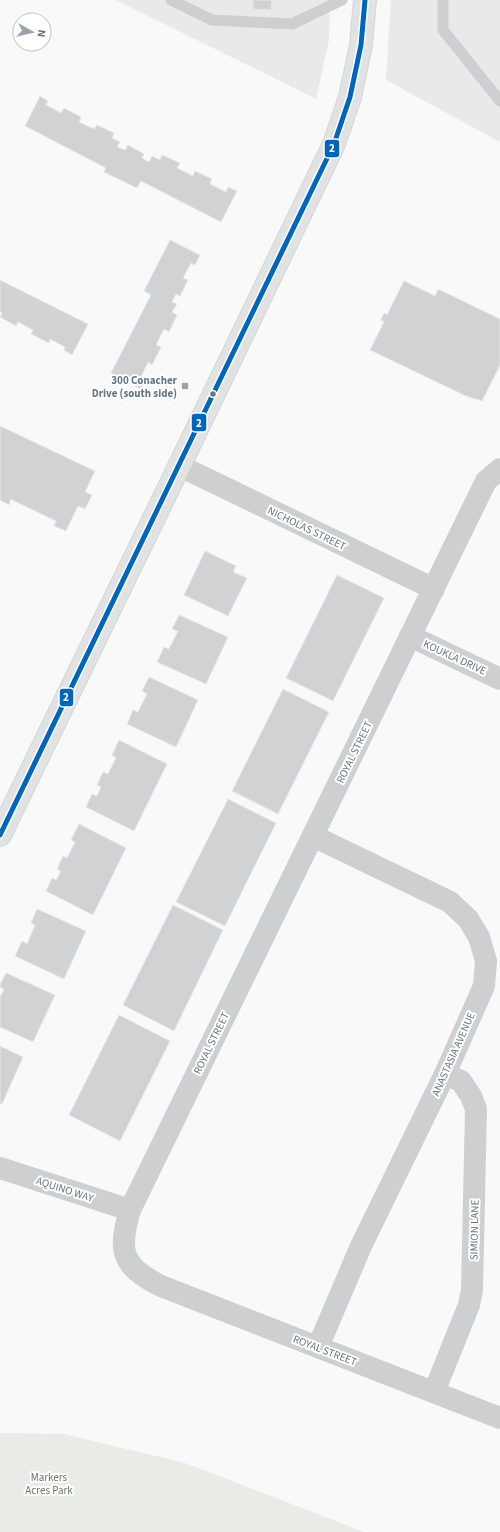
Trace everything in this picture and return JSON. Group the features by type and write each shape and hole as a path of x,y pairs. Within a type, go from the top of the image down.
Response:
{"street":[{"path":"0,835 180,466 334,144 350,97 361,45 365,0"},
{"name":"NICHOLAS STREET","path":"180,466 434,589"},
{"name":"ROYAL STREET","path":"500,469 486,481 130,1210 124,1231 124,1249 130,1265 143,1277 161,1286 500,1418"},
{"name":"KOUKLA DRIVE","path":"410,636 500,678"},
{"name":"ANASTASIA AVENUE","path":"313,836 450,902 468,919 479,937 486,961 484,986 446,1074 361,1246 318,1347"},
{"name":"SIMION LANE","path":"434,1392 469,1305 472,1290 476,1109 471,1096 461,1082 446,1074"},
{"name":"AQUINO WAY","path":"0,1168 130,1210"}],"lane":[{"path":"171,0 212,20 292,24 342,0"},
{"path":"443,0 442,30 500,101"}],"shaded area":[{"path":"116,0 330,0 329,40 316,99"},
{"path":"391,0 500,0 500,142 386,80"}],"green space":[{"name":"Markers Acres Park","path":"0,1433 64,1434 185,1463 364,1532 0,1532"}],"building":[{"path":"253,0 272,0 271,10 253,9"},
{"path":"40,96 48,101 46,105 61,113 64,108 81,117 79,122 94,129 97,125 114,133 112,138 120,142 117,147 125,150 128,145 144,154 142,158 149,162 152,156 160,160 162,155 180,163 177,168 193,176 195,171 212,179 210,184 226,192 228,187 237,191 221,222 141,181 137,188 104,172 106,168 25,126"},
{"path":"170,240 200,255 195,265 191,263 183,278 188,280 180,296 176,294 172,302 177,304 172,312 177,315 169,332 164,329 156,345 161,347 152,365 148,362 141,377 146,380 141,389 111,373 151,295 144,291"},
{"path":"0,280 88,324 72,355 64,350 65,347 50,339 49,343 31,334 33,330 18,322 16,326 0,317 2,313 0,312"},
{"path":"404,281 435,296 438,289 500,319 500,365 482,401 466,396 370,350 384,322 381,319 384,313 387,315"},
{"path":"0,426 95,471 85,492 92,495 85,509 78,506 66,531 54,526 56,521 11,499 9,505 0,500"},
{"path":"205,551 236,566 233,572 247,578 228,616 184,595"},
{"path":"337,575 384,598 333,701 286,678"},
{"path":"179,615 228,637 206,684 157,662 164,647 169,649 178,631 172,629"},
{"path":"149,677 198,700 176,747 127,724 133,710 138,712 147,694 142,691"},
{"path":"283,689 329,712 278,814 232,791"},
{"path":"119,740 167,764 134,831 86,807 92,794 97,796 101,787 97,785 103,772 108,774 116,758 112,755"},
{"path":"228,799 276,823 225,926 176,902"},
{"path":"79,824 126,848 93,915 46,891 52,878 56,880 61,871 57,869 63,856 67,858 75,842 71,840"},
{"path":"173,905 223,930 174,1031 123,1005"},
{"path":"37,909 86,931 64,979 15,956 22,941 27,944 35,925 31,923"},
{"path":"6,973 55,995 33,1042 0,1027 0,997 4,989 0,987 0,985"},
{"path":"119,1015 170,1041 120,1141 69,1115"},
{"path":"0,1046 23,1057 2,1104 0,1104"}],"transit line":[{"name":"2","path":"0,835 334,144 350,97 361,45 365,0"}],"place":[{"name":"300 Conacher Drive (south side)","path":"185,386"}]}
